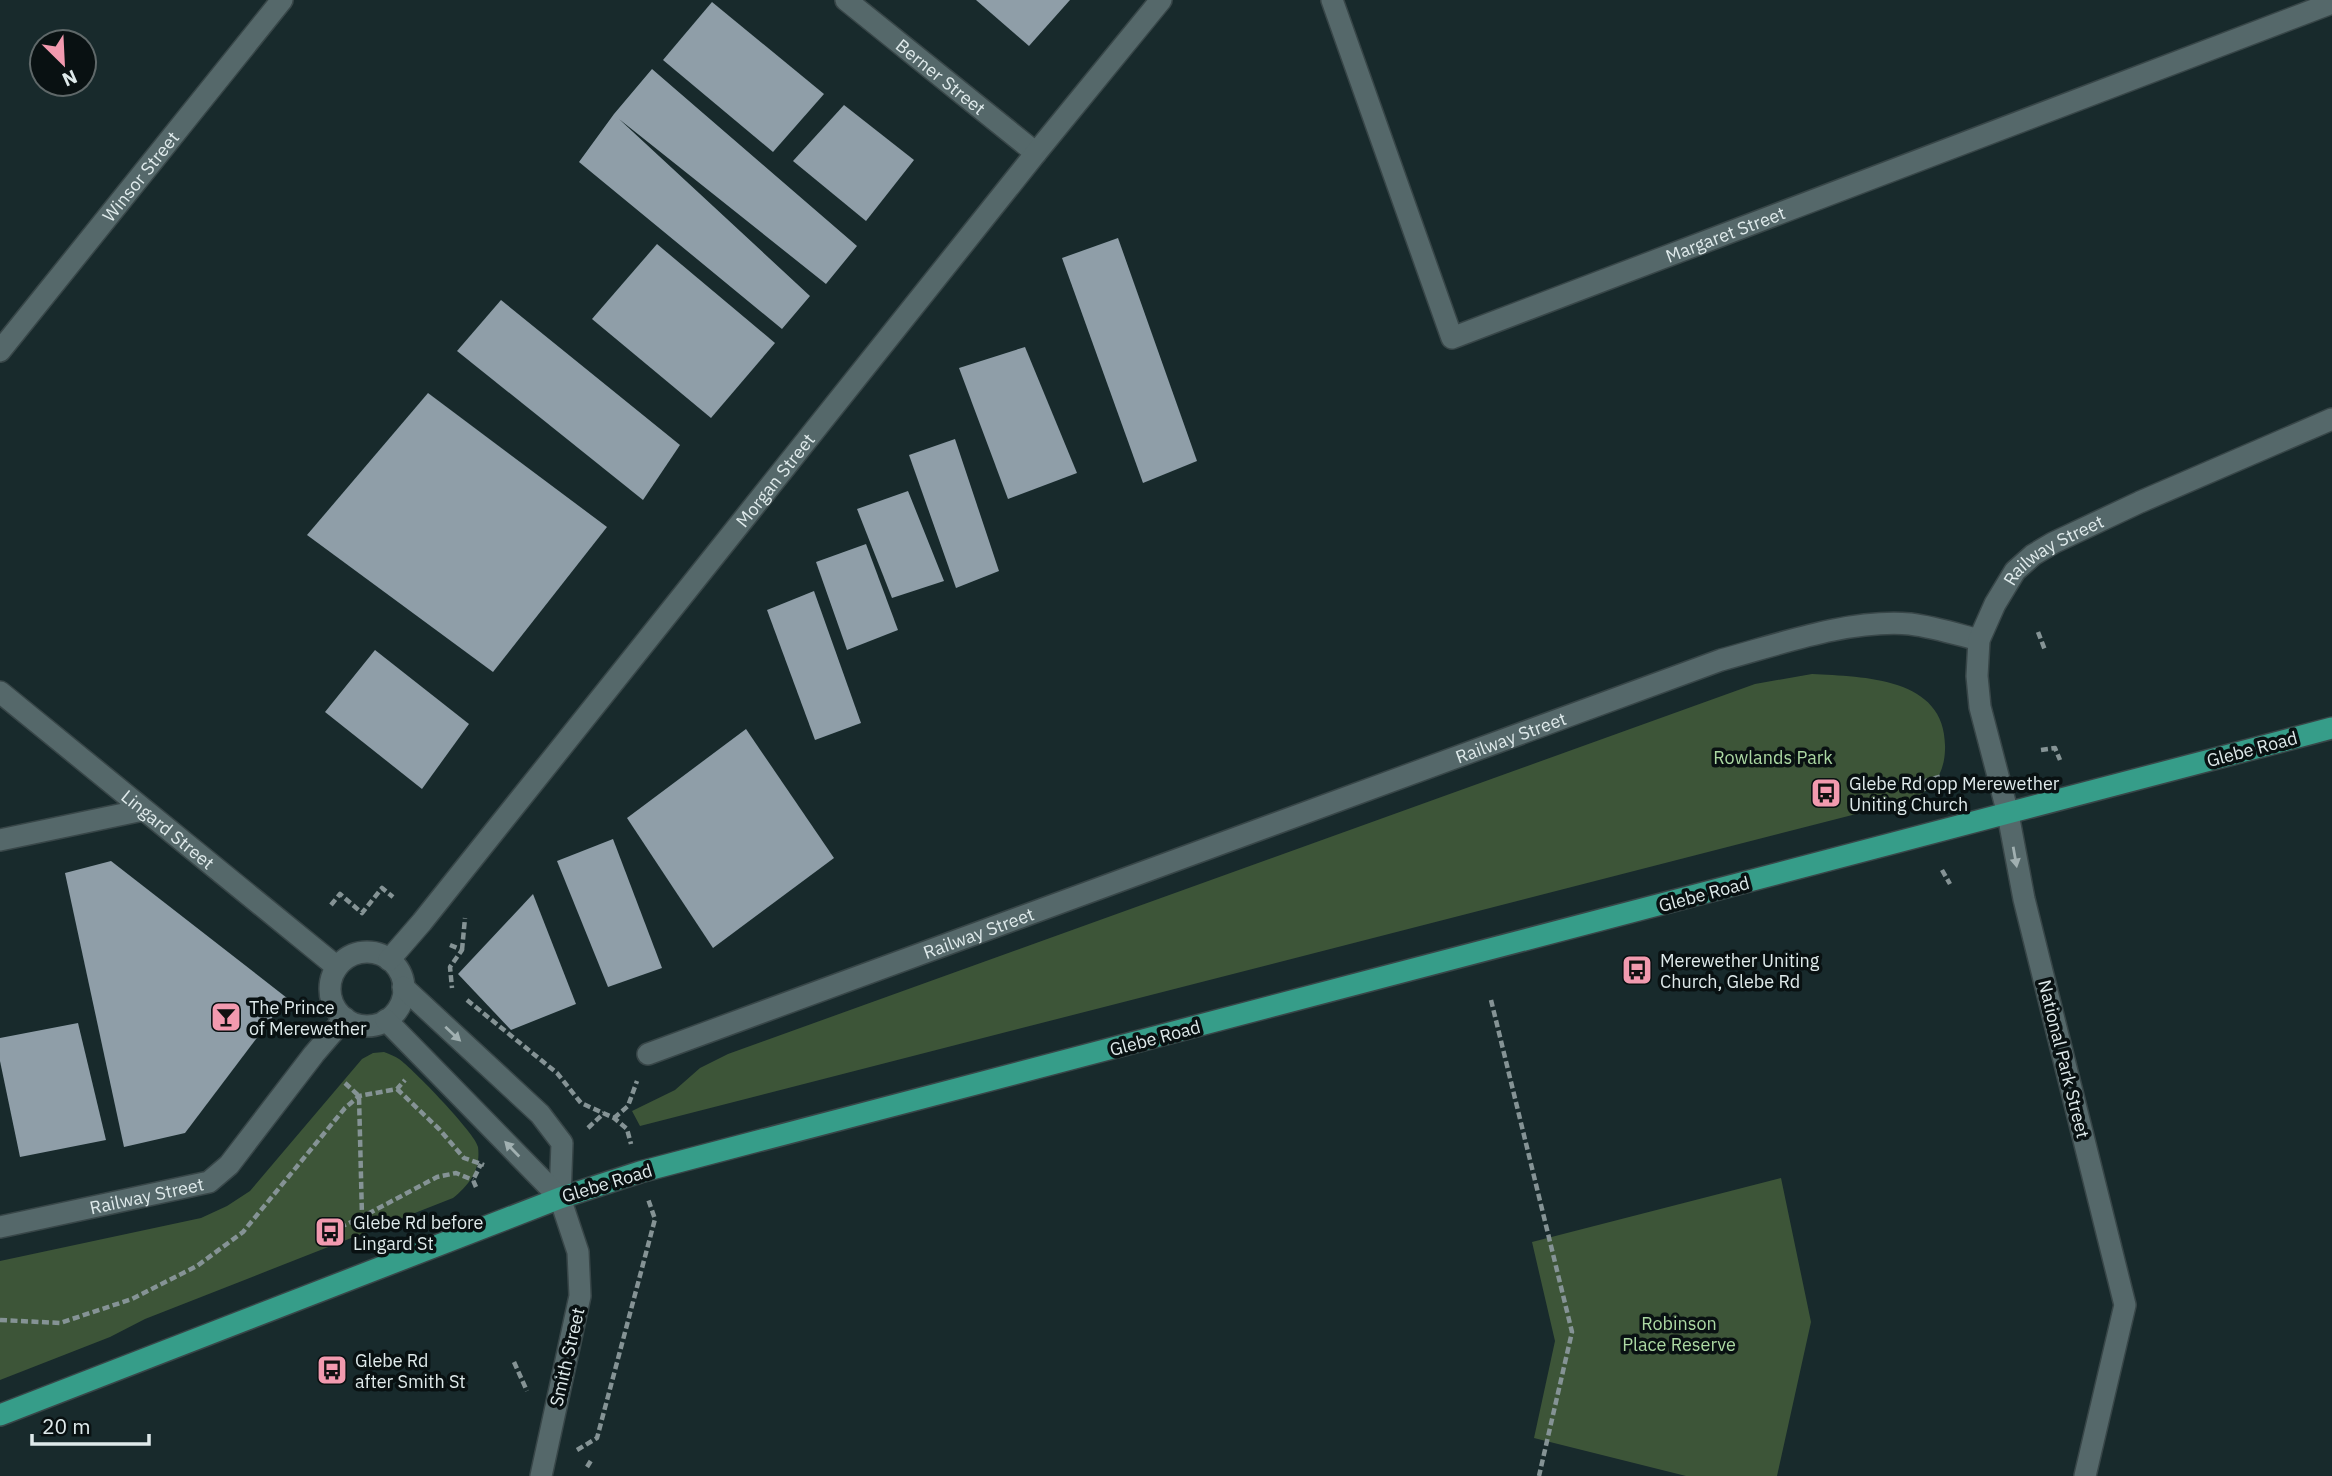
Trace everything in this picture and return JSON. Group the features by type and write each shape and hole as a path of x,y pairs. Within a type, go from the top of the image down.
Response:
{"main road":[{"name":"Glebe Road","path":"0,1415 560,1198 652,1169 2332,727"}],"street":[{"name":"Winsor Street","path":"0,351 282,0"},
{"name":"Berner Street","path":"846,0 1036,153"},
{"name":"Morgan Street","path":"389,960 1161,0"},
{"name":"Margaret Street","path":"1332,0 1452,338 2332,3"},
{"name":"Railway Street","path":"648,1054 1721,660 1825,632 1874,626 1908,624 1979,640 1995,604 2015,571 2033,555 2140,502 2332,419"},
{"name":"National Park Street","path":"1979,640 1977,676 1980,707 2008,814 2024,899 2125,1305 2085,1476"},
{"name":"Lingard Street","path":"0,692 337,967"},
{"path":"0,840 143,810"},
{"path":"358,953 377,954 389,960 400,974 403,987 400,1005 386,1020 362,1026 345,1018 333,1004 330,991 337,967 346,958 358,953"},
{"path":"403,987 540,1114 562,1143 560,1198"},
{"name":"Railway Street","path":"0,1227 209,1182 229,1165 345,1018"},
{"path":"386,1020 560,1198"},
{"name":"Smith Street","path":"541,1476 580,1296 578,1252 560,1198"}],"path":[{"path":"2038,632 2045,650"},
{"path":"2041,750 2055,748 2060,760"},
{"path":"1924,791 1922,782 1942,776"},
{"path":"1942,870 1950,884"},
{"path":"331,905 340,894 362,913 382,888 393,897"},
{"path":"450,945 462,950 450,967 452,988 557,1073 581,1103 614,1118 627,1129"},
{"path":"1491,1000 1572,1332 1539,1476"},
{"path":"614,1118 628,1106 648,1054"},
{"path":"345,1083 359,1096 362,1217"},
{"path":"0,1320 60,1322 132,1299 197,1266 243,1232 345,1108 359,1096 397,1089 439,1129 464,1158 481,1164 473,1180"},
{"path":"588,1128 604,1113"},
{"path":"330,1232 437,1177 457,1172 473,1180 476,1187"},
{"path":"597,1438 655,1220 650,1204"},
{"path":"587,1467 592,1460"}],"green space":[{"name":"Rowlands Park","path":"1812,674 1878,680 1918,695 1933,708 1942,726 1945,750 1940,774 1931,786 1911,800 640,1126 632,1111 675,1090 700,1068 728,1054 1755,684"},
{"path":"384,1052 399,1059 429,1087 475,1140 478,1147 476,1170 464,1188 453,1198 145,1319 110,1337 0,1380 0,1261 201,1218 227,1206 250,1191 362,1059 373,1053"},
{"name":"Robinson Place Reserve","path":"1781,1178 1811,1322 1777,1476 1686,1476 1534,1438 1555,1341 1532,1242"}],"building":[{"path":"976,0 1070,0 1029,46"},
{"path":"712,2 824,94 773,152 663,60"},
{"path":"652,69 857,246 826,284 619,119 810,296 782,329 579,162 614,114"},
{"path":"844,105 914,160 866,221 793,161"},
{"path":"1118,238 1197,461 1143,483 1062,258"},
{"path":"657,244 775,343 711,418 592,319"},
{"path":"501,300 680,445 643,500 457,351"},
{"path":"1025,347 1077,473 1008,499 959,368"},
{"path":"428,393 607,527 493,672 307,535"},
{"path":"955,439 999,571 956,588 909,455"},
{"path":"908,491 944,581 892,598 857,509"},
{"path":"866,544 898,630 847,650 816,562"},
{"path":"814,591 861,723 815,740 767,610"},
{"path":"375,650 469,724 422,789 325,712"},
{"path":"746,729 834,858 713,948 627,818"},
{"path":"613,839 662,968 608,987 557,861"},
{"path":"111,861 287,998 185,1133 124,1147 65,873"},
{"path":"533,894 576,1004 511,1030 458,974"},
{"path":"78,1023 106,1140 20,1157 0,1061 0,1038"}],"place":[{"name":"Glebe Rd opp Merewether Uniting Church","path":"1826,793"},
{"name":"Merewether Uniting Church, Glebe Rd","path":"1637,970"},
{"name":"The Prince of Merewether","path":"226,1017"},
{"name":"Glebe Rd before Lingard St","path":"330,1232"},
{"name":"Glebe Rd after Smith St","path":"332,1370"}]}
